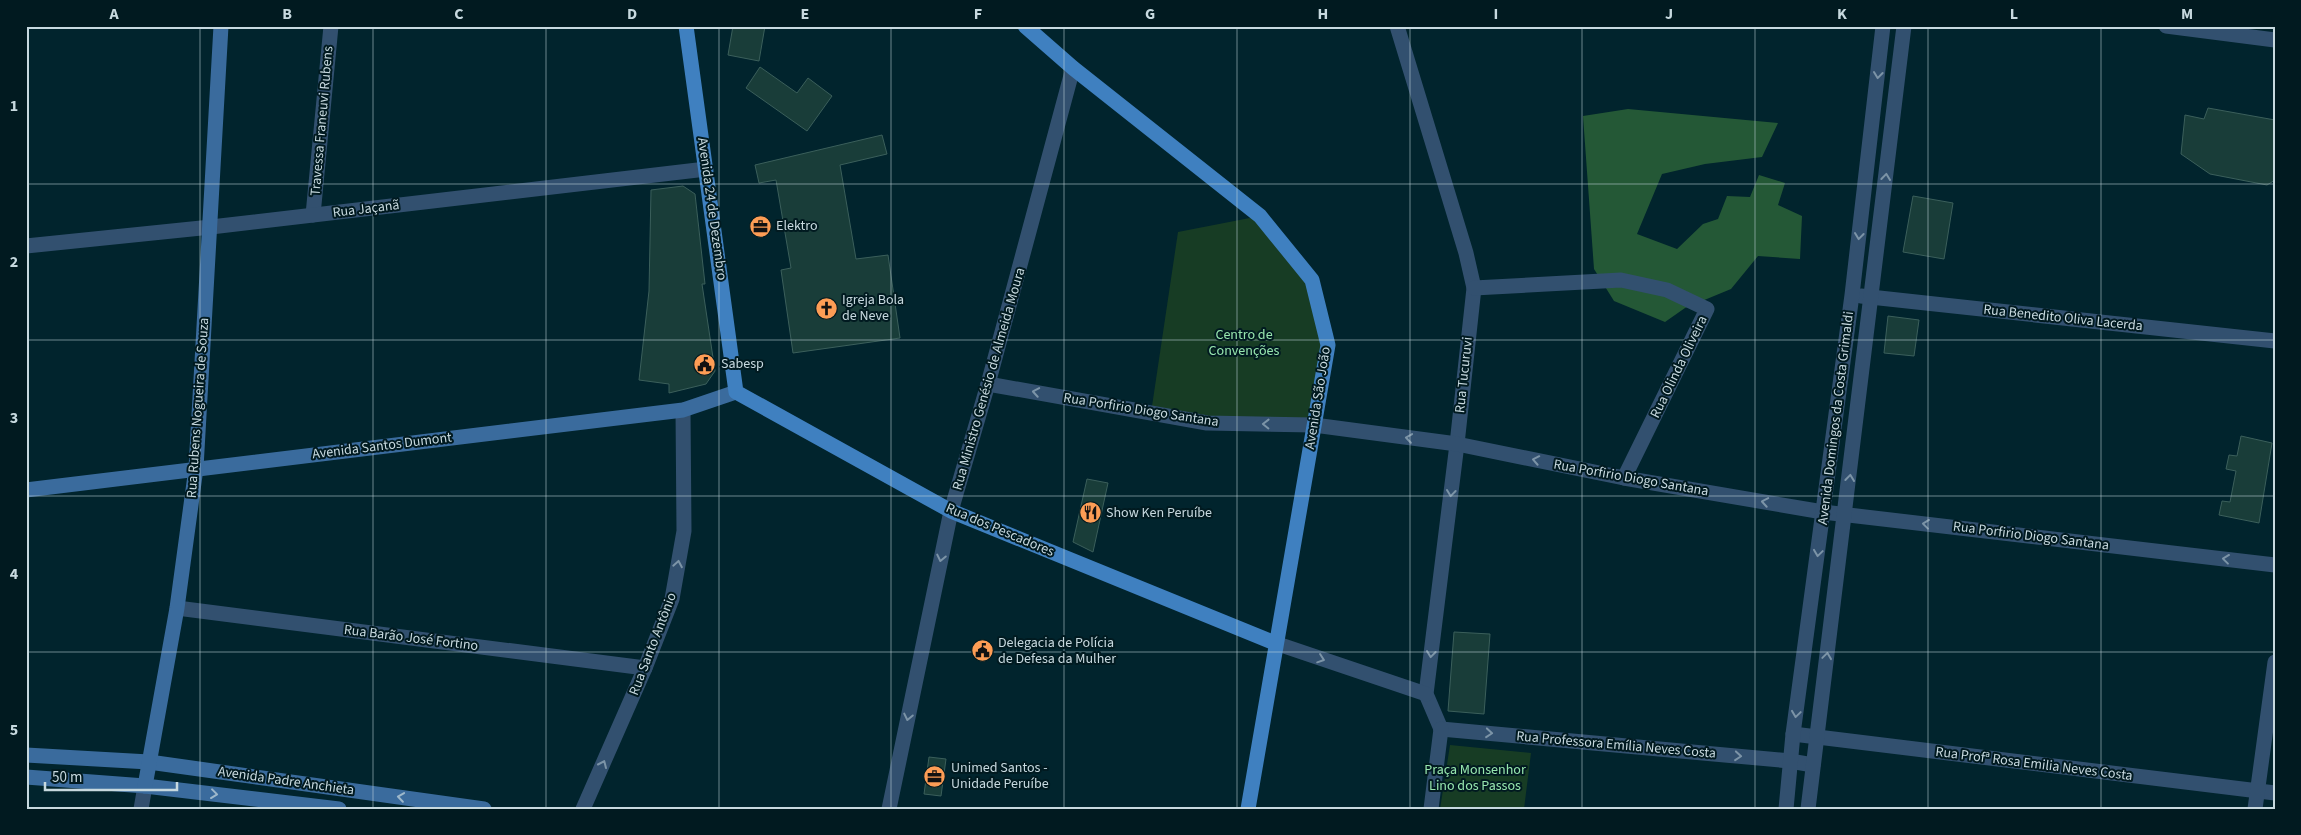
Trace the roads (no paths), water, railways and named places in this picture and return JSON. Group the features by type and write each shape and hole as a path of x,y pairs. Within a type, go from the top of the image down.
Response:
{"main road":[{"name":"Avenida 24 de Dezembro","path":"686,26 736,392"},
{"name":"Avenida São João","path":"1025,26 1073,68 1260,216 1312,280 1328,344 1275,643 1248,809"},
{"name":"Rua dos Pescadores","path":"736,392 951,510 1275,643"}],"street":[{"name":"Rua Rubens Nogueira de Souza","path":"145,786 177,608 196,468 221,26"},
{"name":"Travessa Franeuvi Rubens","path":"313,215 331,26"},
{"name":"Rua Tucuruvi","path":"1398,26 1466,253 1474,288 1426,694"},
{"name":"Avenida Domingos da Costa Grimaldi","path":"1786,809 1790,761 1852,295 1884,26"},
{"name":"Avenida Domingos da Costa Grimaldi","path":"1808,809 1846,514 1904,26"},
{"path":"2166,26 2275,40"},
{"name":"Rua Ministro Genésio de Almeida Moura","path":"889,809 951,510 988,384 1073,68"},
{"name":"Rua Jaçanã","path":"26,246 211,227 706,169"},
{"name":"Rua Olinda Oliveira","path":"1474,288 1621,280 1667,290 1707,310 1624,478"},
{"name":"Rua Benedito Oliva Lacerda","path":"1852,295 2275,341"},
{"name":"Rua Porfirio Diogo Santana","path":"988,384 1207,423 1314,425 1457,444 1624,478 1823,512 2275,565"},
{"name":"Avenida Santos Dumont","path":"26,490 683,410 736,392"},
{"name":"Rua Santo Antônio","path":"584,809 646,668 672,599 684,531 683,410"},
{"name":"Rua Barão José Fortino","path":"177,608 646,668"},
{"path":"1275,643 1426,694 1441,729 1431,809"},
{"path":"2255,809 2275,662"},
{"name":"Rua Professora Emília Neves Costa","path":"1441,729 1790,761 1813,765"},
{"name":"Rua Profª Rosa Emilia Neves Costa","path":"1794,734 2275,793"},
{"name":"Avenida Padre Anchieta","path":"26,755 149,762 484,809"},
{"name":"Avenida Padre Anchieta","path":"26,777 145,786 339,809"},
{"path":"141,809 145,786"}],"place":[{"name":"Elektro","path":"760,226"},
{"name":"Igreja Bola de Neve","path":"826,308"},
{"name":"Sabesp","path":"705,364"},
{"name":"Show Ken Peruíbe","path":"1090,513"},
{"name":"Delegacia de Polícia de Defesa da Mulher","path":"982,651"},
{"name":"Unimed Santos - Unidade Peruíbe","path":"935,776"}],"park label":[{"name":"Centro de Convenções","path":"1244,344"},
{"name":"Praça Monsenhor Lino dos Passos","path":"1475,778"}]}
